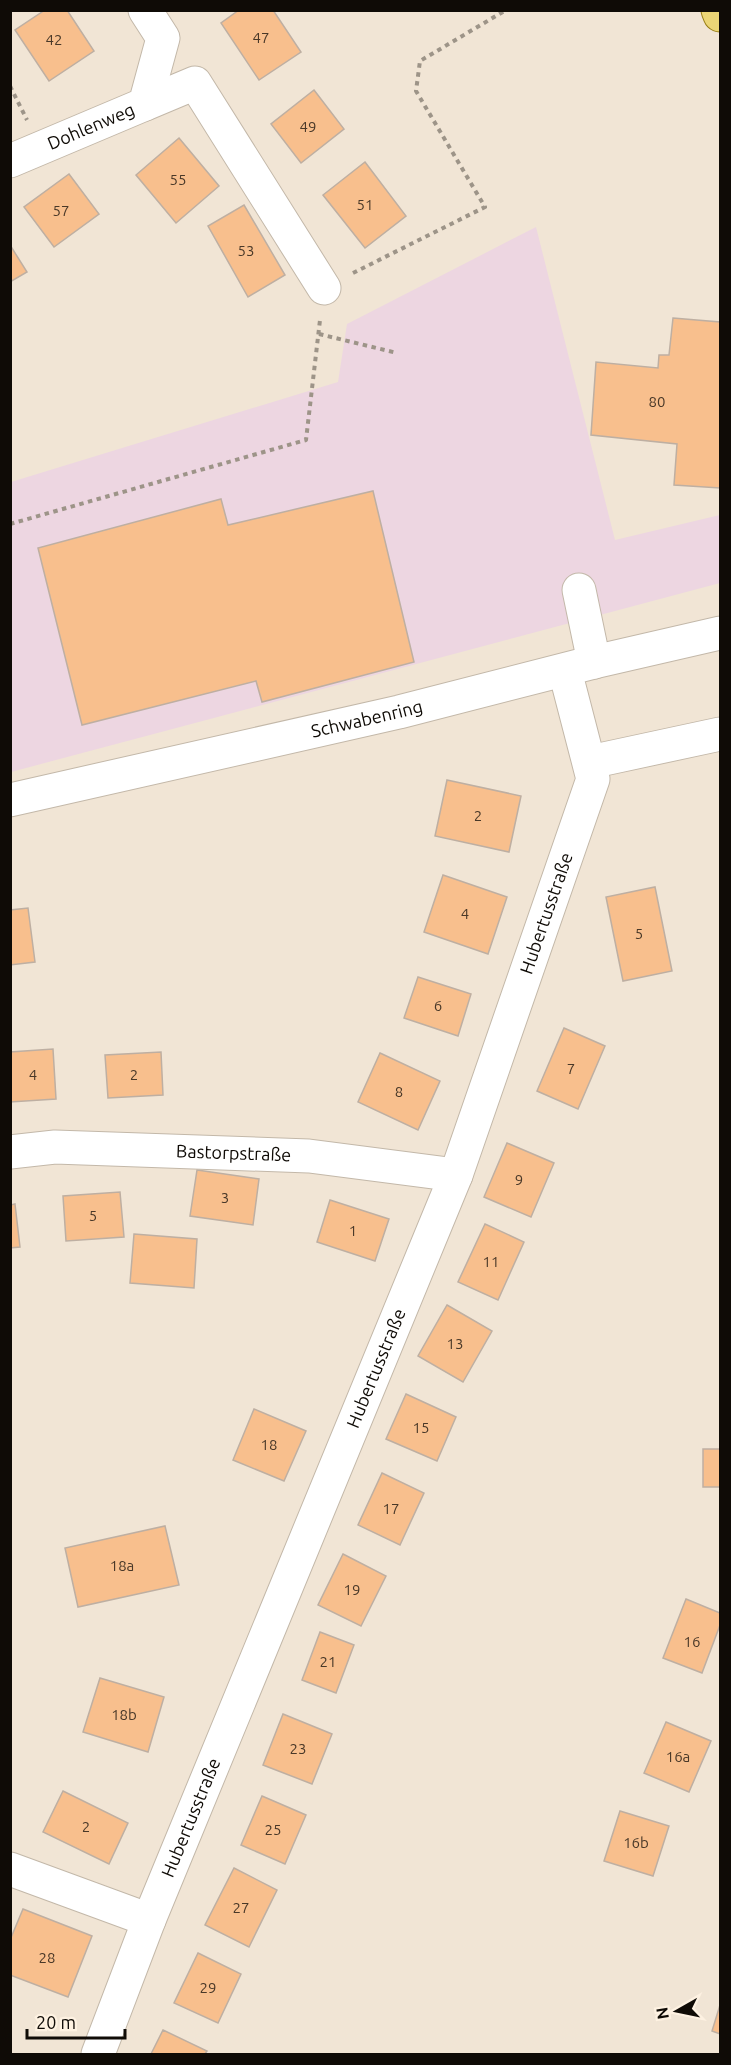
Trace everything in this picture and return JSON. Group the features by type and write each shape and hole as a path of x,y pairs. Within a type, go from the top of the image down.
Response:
{"main road":[{"path":"717,10 720,15"}],"street":[{"name":"Dohlenweg","path":"10,160 145,105 163,38 145,10"},
{"path":"145,105 195,83 324,288"},
{"name":"Hubertusstraße","path":"98,2055 149,1920 456,1174 593,779 579,666 579,590"},
{"name":"Schwabenring","path":"10,800 399,712 720,633"},
{"path":"590,762 720,734"},
{"name":"Bastorpstraße","path":"10,1152 55,1147 309,1156 456,1174"},
{"path":"10,1869 149,1920"}],"path":[{"path":"10,524 306,440 324,288 485,207 416,91 420,61 506,10"},
{"path":"319,334 397,353"}],"shaded area":[{"path":"536,227 615,540 720,515 720,583 11,772 11,482 338,382 347,324"}],"building":[{"path":"45,10 67,10 94,51 49,81 15,30"},
{"path":"239,10 273,10 301,52 259,80 221,23"},
{"path":"314,90 344,129 301,163 271,124"},
{"path":"179,138 219,186 176,223 136,175"},
{"path":"365,162 406,216 365,248 323,195"},
{"path":"69,174 99,214 54,247 24,207"},
{"path":"244,205 285,275 248,297 208,226"},
{"path":"10,245 27,272 10,282"},
{"path":"673,318 720,322 720,488 674,485 677,444 591,435 596,362 658,368 659,355 669,355"},
{"path":"373,491 414,662 262,702 256,681 82,725 38,548 221,499 228,525"},
{"path":"447,780 521,796 509,852 435,836"},
{"path":"443,875 507,897 488,954 424,932"},
{"path":"655,887 672,971 623,981 606,897"},
{"path":"28,908 35,962 10,965 10,910"},
{"path":"418,977 471,994 458,1036 404,1018"},
{"path":"564,1028 605,1046 578,1109 537,1091"},
{"path":"53,1049 56,1099 10,1102 10,1052"},
{"path":"161,1052 163,1095 108,1098 105,1055"},
{"path":"380,1053 440,1081 418,1130 358,1102"},
{"path":"507,1143 554,1163 531,1217 484,1197"},
{"path":"197,1170 259,1179 253,1225 190,1216"},
{"path":"120,1192 124,1237 66,1241 63,1196"},
{"path":"330,1200 389,1219 375,1261 317,1242"},
{"path":"15,1204 20,1247 10,1248 10,1205"},
{"path":"485,1224 524,1242 498,1300 458,1282"},
{"path":"134,1234 197,1239 194,1288 130,1283"},
{"path":"447,1305 492,1331 463,1382 418,1356"},
{"path":"406,1394 456,1417 437,1461 386,1439"},
{"path":"254,1409 306,1431 284,1481 233,1460"},
{"path":"703,1449 720,1449 720,1487 703,1487"},
{"path":"382,1473 424,1493 400,1545 358,1525"},
{"path":"165,1526 179,1585 78,1607 65,1548"},
{"path":"343,1554 386,1576 361,1626 318,1605"},
{"path":"686,1599 720,1613 720,1625 702,1673 663,1658"},
{"path":"320,1632 354,1645 336,1693 302,1680"},
{"path":"100,1678 164,1697 148,1752 83,1732"},
{"path":"283,1714 332,1734 312,1784 263,1765"},
{"path":"666,1722 711,1741 689,1792 644,1773"},
{"path":"63,1791 128,1823 109,1864 43,1832"},
{"path":"262,1796 306,1815 285,1864 241,1845"},
{"path":"620,1811 669,1826 653,1876 604,1861"},
{"path":"234,1868 277,1890 249,1947 205,1925"},
{"path":"23,1909 92,1936 68,1997 10,1975 10,1940"},
{"path":"198,1953 241,1974 218,2023 174,2003"},
{"path":"720,2005 720,2034 712,2031"},
{"path":"163,2030 207,2051 205,2054 151,2054"}]}
